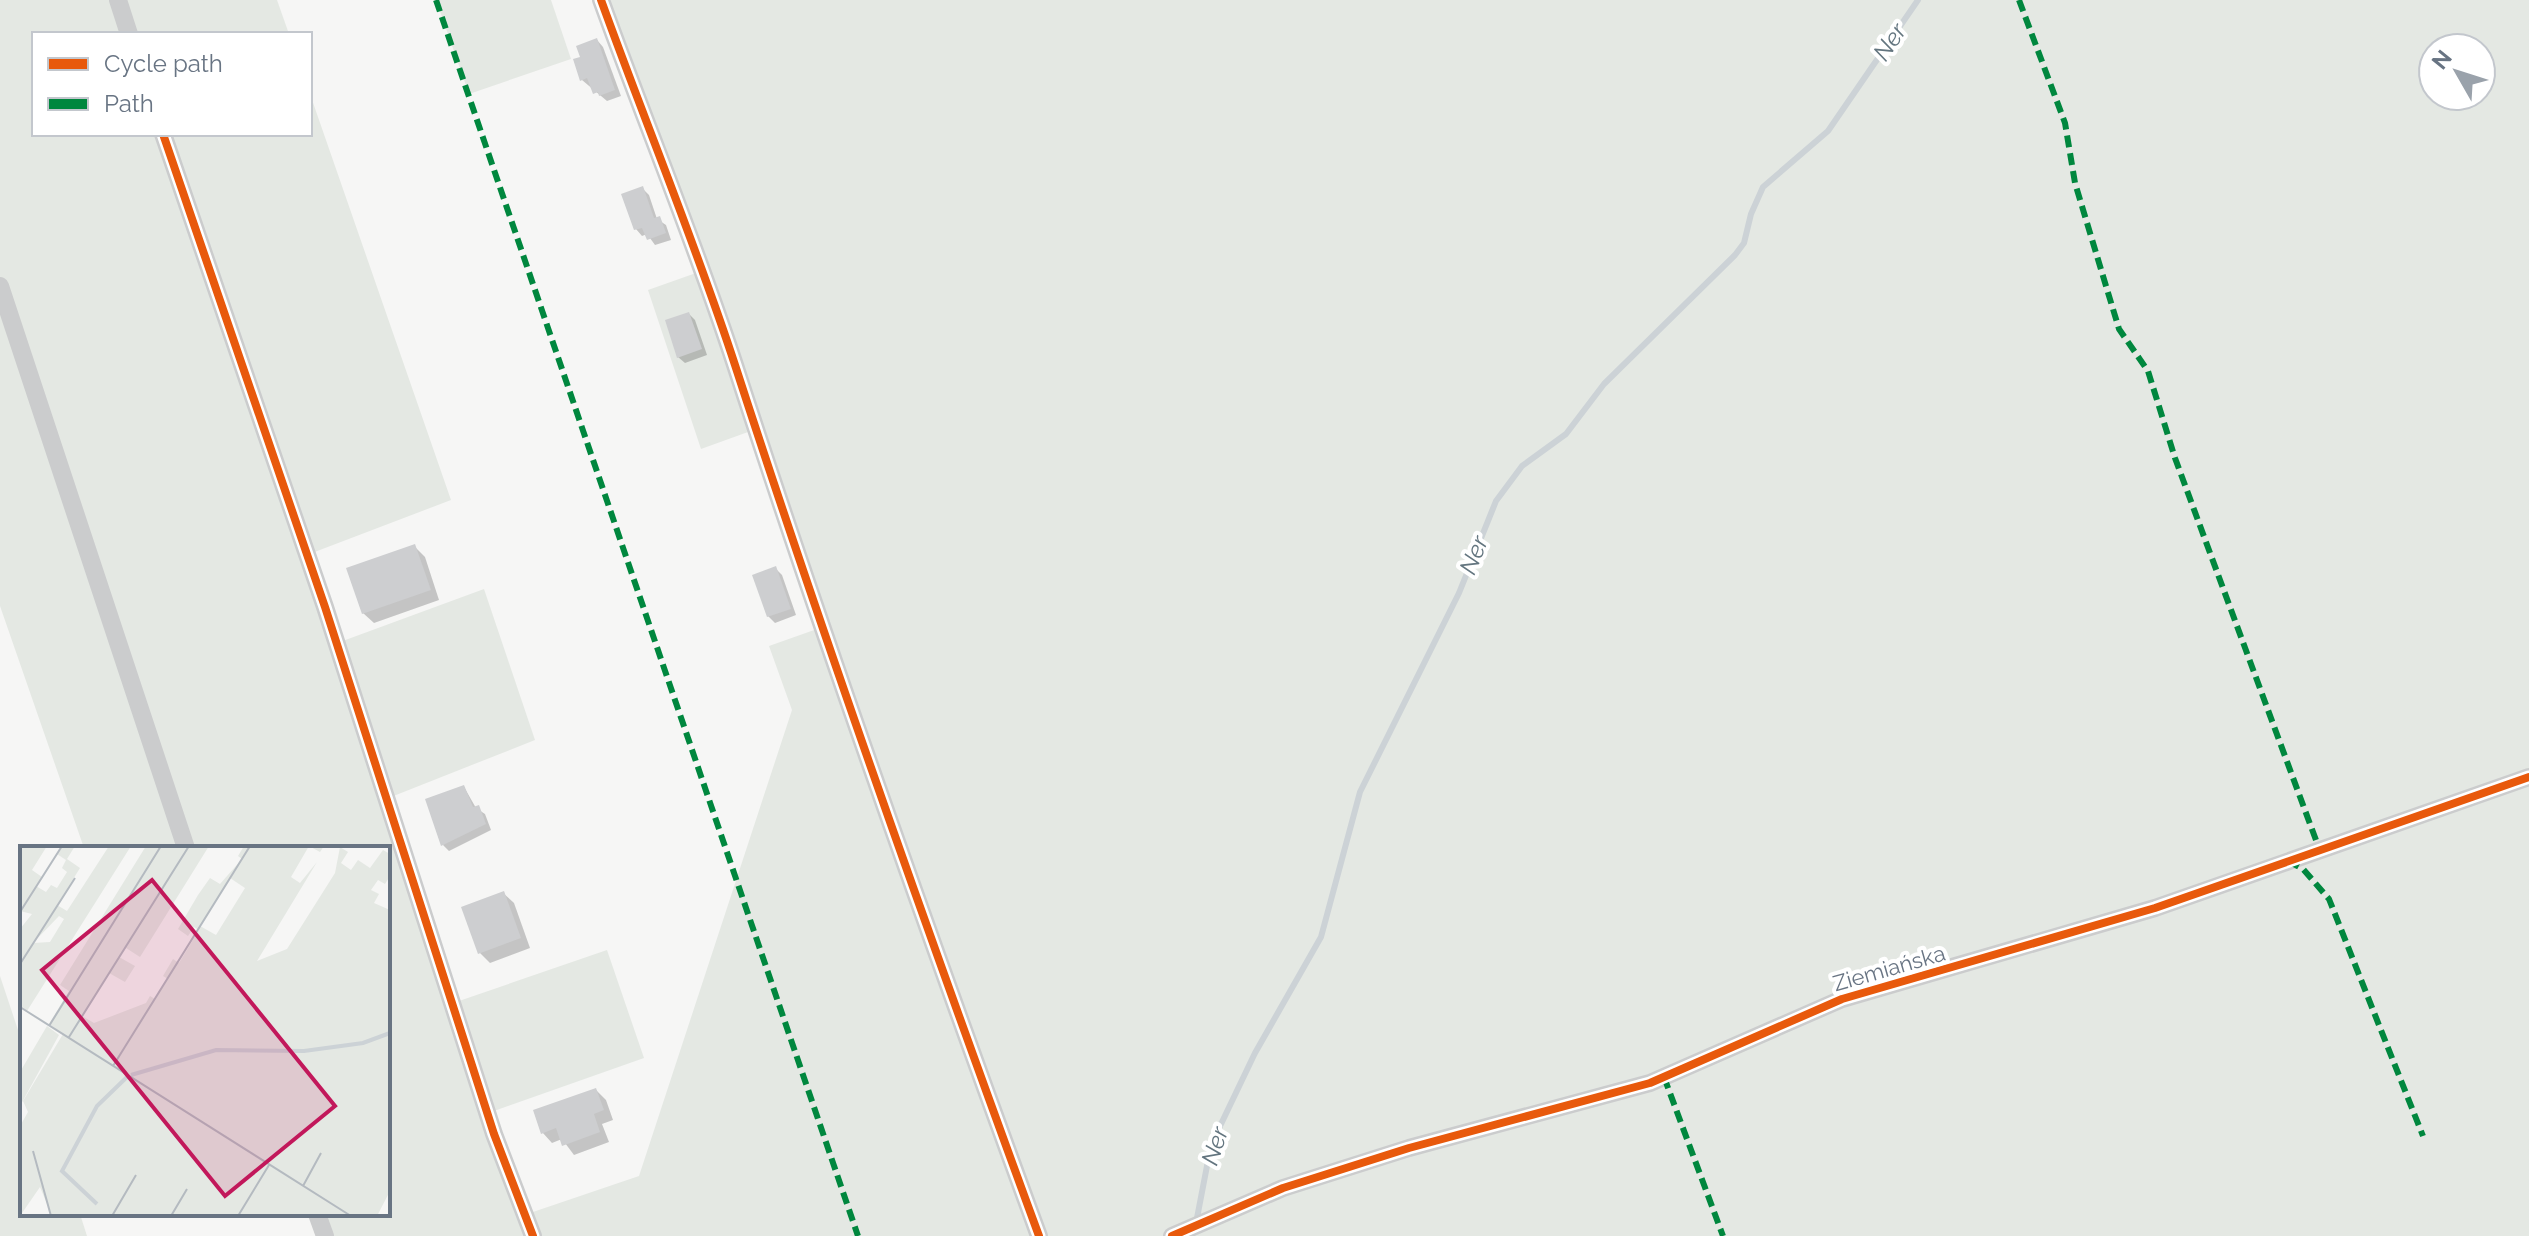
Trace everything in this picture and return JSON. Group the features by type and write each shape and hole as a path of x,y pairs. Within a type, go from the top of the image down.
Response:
{"street":[{"path":"118,0 128,32"},
{"path":"601,0 735,365 772,484 947,989 1039,1236"},
{"path":"164,136 325,607 494,1134 533,1236"},
{"path":"0,286 185,846"},
{"name":"Ziemiańska","path":"1172,1236 1283,1188 1409,1148 1650,1083 1842,999 2155,908 2529,777"},
{"path":"318,1216 325,1236"}],"shaded area":[{"path":"0,0 111,0 122,32 32,32 32,136 158,136 527,1236 316,1236 309,1216 390,1216 390,846 83,846 0,606"},
{"path":"124,0 277,0 288,32 134,32"},
{"path":"436,0 551,0 571,59 469,94"},
{"path":"605,0 2529,0 2529,1236 540,1236 530,1213 639,1176 792,710 769,646 817,629"},
{"path":"312,100 451,500 312,553 170,136 312,136"},
{"path":"696,273 748,432 701,449 648,290"},
{"path":"484,589 535,740 391,797 340,642"},
{"path":"607,950 644,1058 494,1111 459,1001"},
{"path":"0,976 20,1036 20,1216 81,1216 87,1236 0,1236"}],"building":[{"path":"597,38 615,90 599,96 598,92 593,94 587,78 580,81 573,59 580,57 576,46"},
{"path":"643,186 654,218 660,216 666,233 647,240 642,228 634,230 621,194"},
{"path":"689,312 702,349 677,358 665,320"},
{"path":"415,544 431,590 362,614 346,568"},
{"path":"776,566 791,609 767,617 752,575"},
{"path":"464,785 473,807 479,805 486,824 441,846 425,799"},
{"path":"504,891 521,938 478,954 461,907"},
{"path":"596,1088 604,1110 594,1114 600,1132 562,1146 556,1128 541,1134 533,1110"}],"waterway":[{"name":"Ner","path":"1197,1218 1211,1145 1255,1053 1321,937 1360,792 1459,593 1496,501 1522,466 1566,434 1604,384 1735,255 1744,243 1751,214 1763,187 1828,131 1918,0"}],"marked path":[{"path":"436,0 858,1236"},
{"path":"2019,0 2065,123 2075,183 2119,329 2148,371 2175,458 2320,851"},
{"path":"2288,861 2303,869 2329,899 2423,1136"},
{"path":"1664,1077 1723,1236"}],"cycle path":[{"path":"601,0 703,273 883,802 1039,1236"},
{"path":"164,136 325,607 494,1134 533,1236"},
{"path":"1172,1236 1283,1188 1409,1148 1650,1083 1842,999 2155,908 2529,777"}]}
